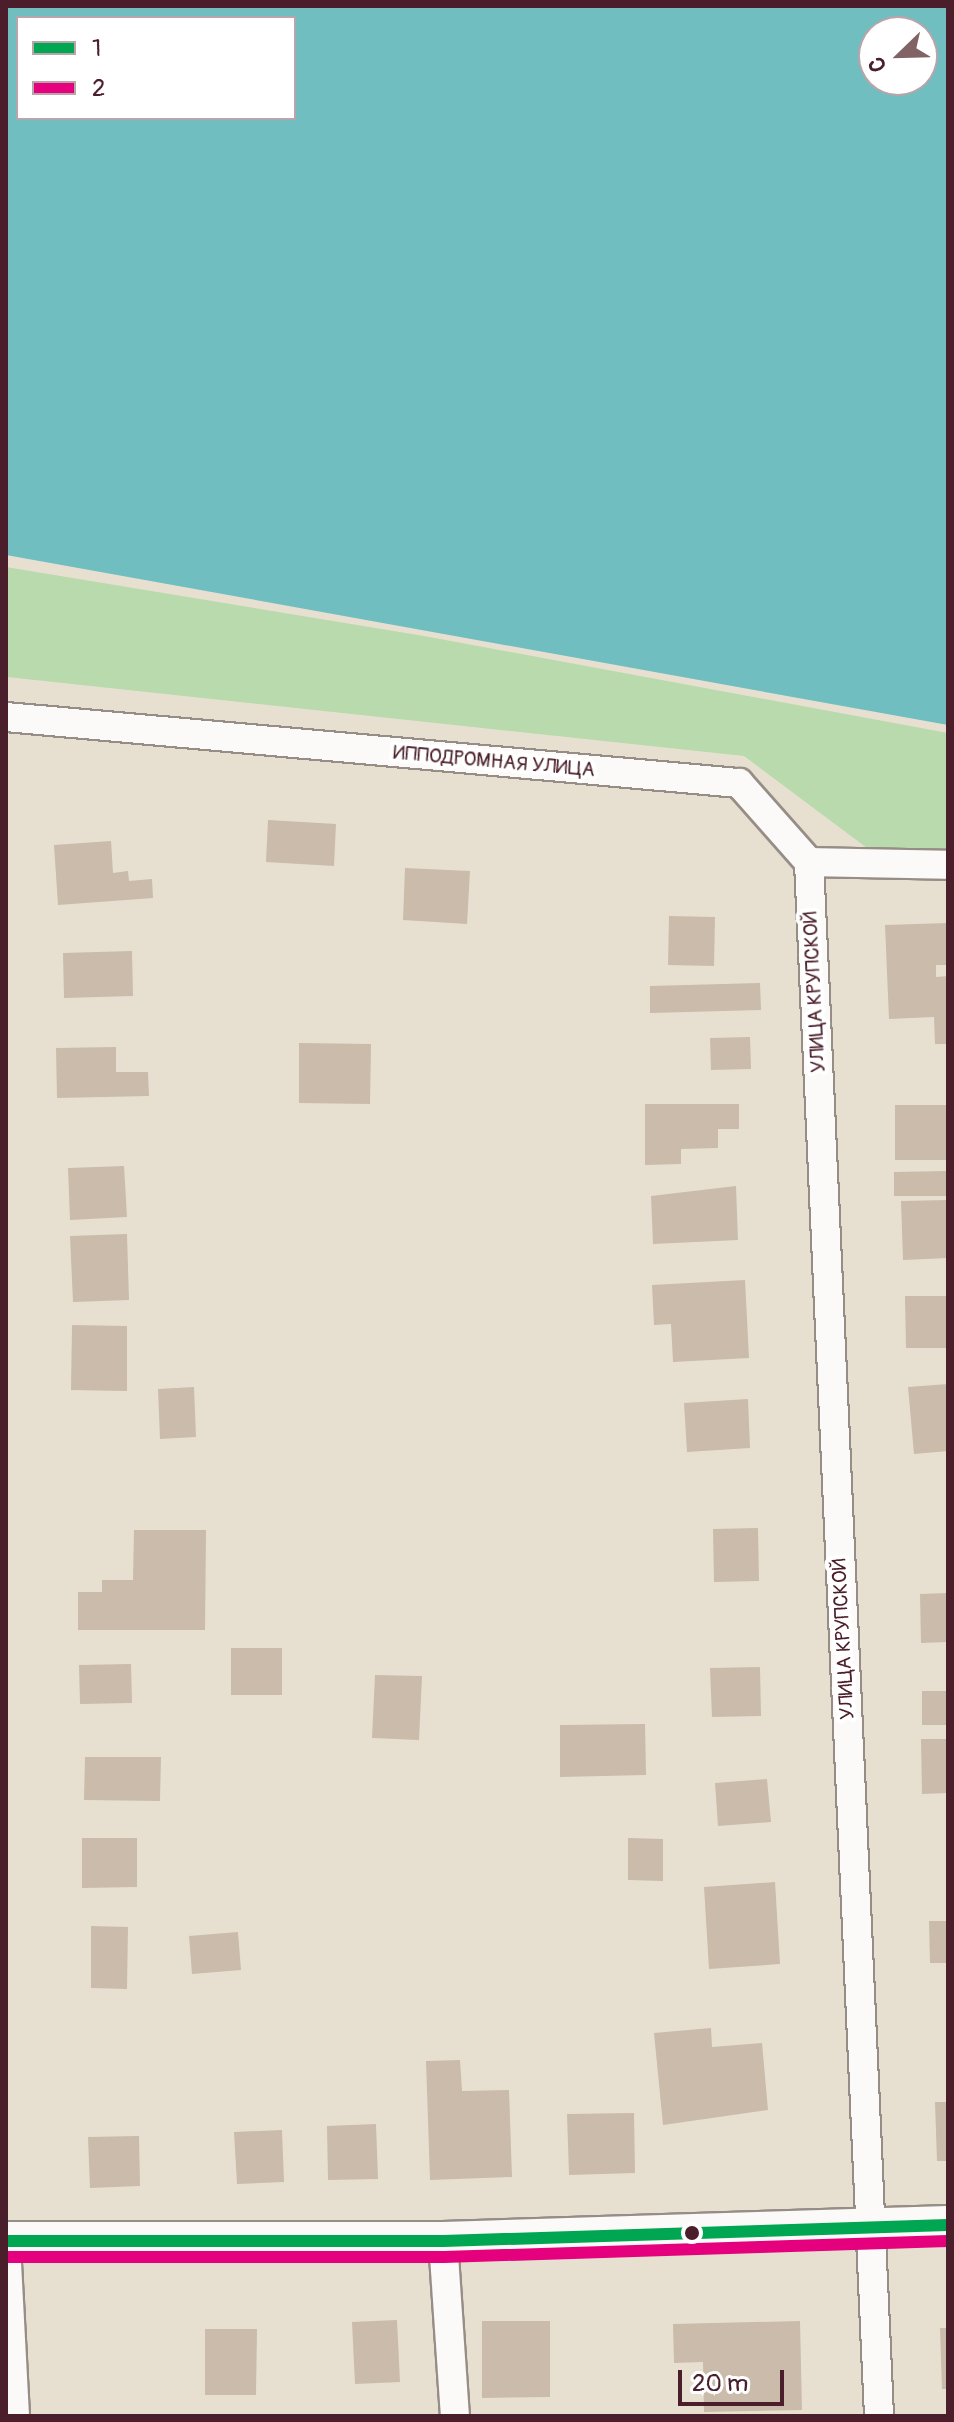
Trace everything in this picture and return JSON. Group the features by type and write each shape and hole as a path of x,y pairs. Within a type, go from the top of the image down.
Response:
{"street":[{"name":"ИППОДРОМНАЯ УЛИЦА","path":"6,717 739,783 809,862"},
{"path":"809,862 948,865"},
{"name":"УЛИЦА КРУПСКОЙ","path":"809,862 879,2416"},
{"path":"15,2416 6,2243 443,2241 869,2225 948,2225"},
{"path":"443,2241 455,2416"}],"green space":[{"path":"6,567 424,636 948,733 948,859 871,851 744,756 7,677"}],"water":[{"path":"6,6 948,6 948,725 6,555"}],"building":[{"path":"268,820 336,824 334,866 266,862"},
{"path":"111,841 113,873 128,871 129,881 152,879 153,898 58,905 54,845"},
{"path":"405,868 470,871 467,924 403,920"},
{"path":"669,916 715,917 714,966 668,965"},
{"path":"948,923 948,965 936,965 936,977 948,976 948,1044 935,1044 934,1017 889,1019 885,925"},
{"path":"132,951 133,996 64,998 63,953"},
{"path":"760,983 761,1010 650,1013 650,986"},
{"path":"750,1037 751,1069 711,1070 710,1038"},
{"path":"299,1043 371,1044 370,1104 299,1103"},
{"path":"116,1047 116,1072 148,1072 149,1096 57,1098 56,1048"},
{"path":"645,1104 739,1104 739,1129 718,1129 718,1148 681,1149 681,1164 645,1165"},
{"path":"895,1105 948,1105 948,1160 895,1160"},
{"path":"124,1166 127,1217 70,1220 68,1168"},
{"path":"948,1171 948,1196 894,1196 894,1172"},
{"path":"736,1186 738,1240 653,1244 651,1196"},
{"path":"948,1200 948,1258 903,1260 901,1201"},
{"path":"127,1234 129,1300 73,1302 70,1236"},
{"path":"745,1280 749,1358 673,1362 671,1324 654,1325 652,1285"},
{"path":"905,1296 948,1296 948,1348 906,1348"},
{"path":"72,1325 127,1326 127,1391 71,1390"},
{"path":"948,1384 948,1451 914,1454 908,1387"},
{"path":"194,1387 196,1437 160,1439 158,1389"},
{"path":"748,1399 750,1448 687,1452 684,1403"},
{"path":"758,1528 759,1581 714,1582 713,1529"},
{"path":"134,1530 206,1530 205,1630 78,1630 78,1592 102,1592 102,1580 133,1580"},
{"path":"948,1593 948,1642 921,1643 920,1594"},
{"path":"231,1648 282,1648 282,1695 231,1695"},
{"path":"131,1664 132,1703 80,1704 79,1665"},
{"path":"760,1667 761,1716 712,1717 710,1668"},
{"path":"375,1675 422,1676 419,1740 372,1738"},
{"path":"922,1691 948,1691 948,1725 922,1725"},
{"path":"645,1724 646,1775 560,1777 560,1725"},
{"path":"921,1739 948,1739 948,1793 922,1794"},
{"path":"85,1757 161,1757 160,1801 84,1800"},
{"path":"767,1779 771,1822 718,1826 715,1783"},
{"path":"82,1838 137,1838 137,1887 82,1888"},
{"path":"628,1838 663,1839 663,1881 628,1880"},
{"path":"775,1882 780,1964 709,1969 704,1887"},
{"path":"929,1921 948,1921 948,1963 930,1963"},
{"path":"91,1926 128,1927 127,1989 91,1988"},
{"path":"238,1932 241,1970 192,1974 189,1936"},
{"path":"711,2028 712,2047 762,2043 768,2110 663,2125 654,2033"},
{"path":"460,2060 462,2091 509,2090 512,2177 430,2180 426,2061"},
{"path":"935,2102 948,2102 948,2161 937,2161"},
{"path":"634,2113 635,2173 569,2175 567,2114"},
{"path":"376,2124 378,2179 328,2180 327,2126"},
{"path":"282,2130 284,2182 237,2184 234,2132"},
{"path":"139,2136 140,2186 90,2188 88,2137"},
{"path":"397,2320 400,2382 355,2384 352,2322"},
{"path":"482,2321 550,2321 550,2397 482,2398"},
{"path":"800,2321 802,2410 704,2412 703,2362 674,2363 673,2324"},
{"path":"940,2328 948,2328 948,2389 942,2389"},
{"path":"205,2329 257,2329 256,2395 205,2395"}],"transit line":[{"name":"1","path":"6,2241 443,2241 948,2225"},
{"name":"2","path":"6,2257 444,2257 948,2241"}]}
